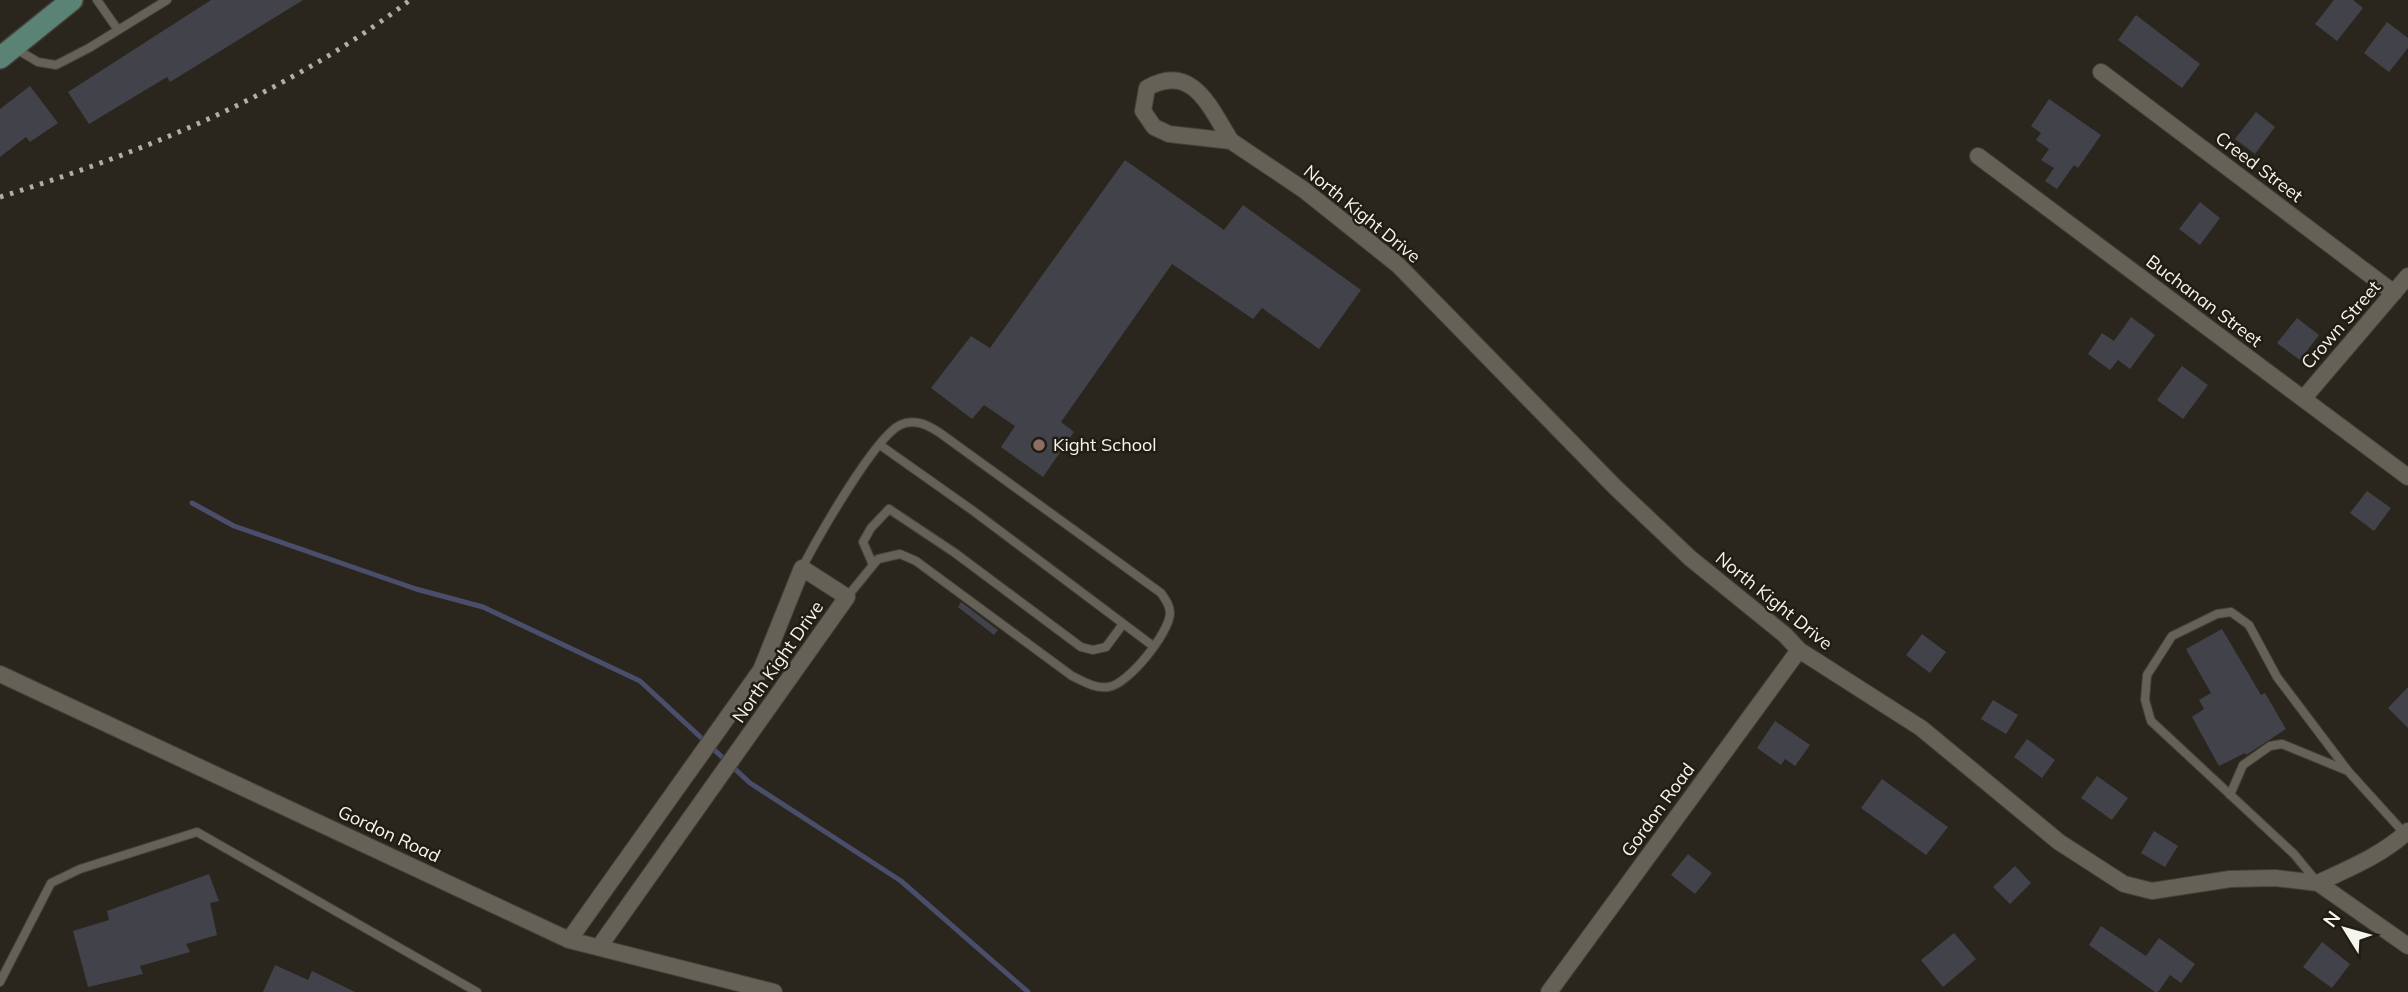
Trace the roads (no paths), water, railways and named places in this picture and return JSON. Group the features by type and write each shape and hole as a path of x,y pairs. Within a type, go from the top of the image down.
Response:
{"street":[{"path":"7,52 72,0"},
{"name":"Creed Street","path":"2101,72 2394,293"},
{"name":"North Kight Drive","path":"1231,141 1169,134 1154,127 1143,111 1147,88 1160,80 1178,79 1199,90 1231,141 1304,190 1398,265 1690,558 1785,635 1799,650 1921,728 2059,842 2124,884 2152,891 2230,879 2275,878 2318,883 2408,946"},
{"name":"Buchanan Street","path":"1978,156 2408,477"},
{"name":"Crown Street","path":"2303,399 2408,276"},
{"name":"North Kight Drive","path":"569,940 761,670 802,568 847,597 599,947"},
{"name":"Gordon Road","path":"1549,992 1799,650"},
{"name":"Gordon Road","path":"0,674 569,940 774,992"},
{"path":"2318,883 2368,860 2392,845 2406,832"}],"lane":[{"path":"97,0 118,30"},
{"path":"7,52 56,65 167,0"},
{"path":"802,568 846,492 890,431 912,422 926,424 1151,586 1167,602 1170,613 1167,625 1133,672 1123,681 1108,687 1091,685 1072,676 916,561 900,554 878,559 847,597"},
{"path":"880,445 972,510 1153,646"},
{"path":"873,565 863,542 871,528 889,509 955,553 1081,647 1093,650 1105,647 1123,624"},
{"path":"2318,883 2294,853 2151,721 2145,700 2147,675 2172,636 2189,625 2217,614 2231,612 2249,625 2277,677 2348,771 2406,832"},
{"path":"2230,795 2243,765 2270,746 2282,744 2348,771"},
{"path":"0,982 51,883 80,869 197,832 477,992"}],"waterway":[{"path":"192,503 234,526 416,589 483,607 640,681 750,783 901,881 1028,992"}],"railway":[{"path":"0,197 108,160 214,116 315,64 410,0"}],"place":[{"name":"Kight School","path":"1039,445"}]}
